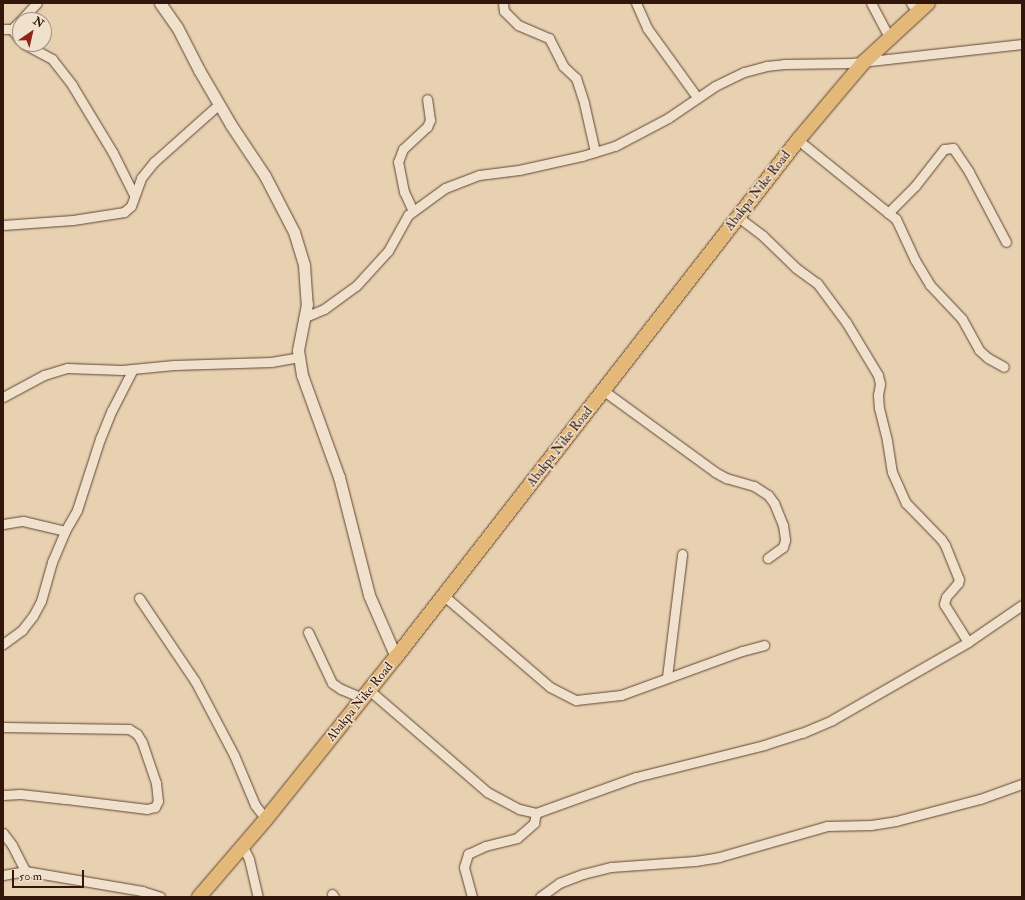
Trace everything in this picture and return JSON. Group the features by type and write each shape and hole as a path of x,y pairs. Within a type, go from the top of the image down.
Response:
{"main road":[{"name":"Abakpa Nike Road","path":"199,897 266,819 396,657 798,140 864,62 890,38 919,6"}],"street":[{"path":"28,12 37,3"},
{"path":"160,3 177,27 218,104 265,176 294,232 302,257 307,304 298,357 304,384 339,477 369,595 396,657"},
{"path":"503,3 504,11 518,24 549,38 563,66 576,78 584,103 595,152"},
{"path":"636,3 647,28 697,97"},
{"path":"871,3 890,38"},
{"path":"305,317 324,309 356,286 386,254 404,220 413,211 441,190 472,177 519,170 595,152 633,138 668,118 697,97 732,77 766,66 806,63 864,62 1022,44"},
{"path":"39,52 52,59 72,85 114,153 134,195"},
{"path":"413,211 404,192 398,162 402,149 427,127 430,120 427,99"},
{"path":"3,226 73,220 116,215 124,212 131,206 141,178 154,162 218,104"},
{"path":"798,140 888,213 900,225 914,260 930,285 962,319 979,350 988,358 1004,367"},
{"path":"888,213 915,186 944,149 953,148 969,172 1006,242"},
{"path":"738,217 763,236 796,268 817,283 846,322 878,375 879,408 887,441 892,472 906,503 945,545 959,579 958,583 946,598 944,604 968,642"},
{"path":"3,397 56,370 80,367 122,370 174,365 271,362 298,357"},
{"path":"3,644 22,630 33,616 41,601 52,562 65,531 80,503 92,462 112,410 133,369"},
{"path":"604,391 715,472 726,478 754,486 768,495 774,503 783,525 785,540 782,547 768,558"},
{"path":"3,524 23,521 65,531"},
{"path":"668,677 682,554"},
{"path":"443,595 550,686 576,700 621,695 742,651 764,645"},
{"path":"140,598 195,681 234,755 255,805 266,819"},
{"path":"308,632 332,683 341,689 366,694 487,792 519,809 536,813 636,776 726,755 802,733 864,704 968,642 1022,605"},
{"path":"3,727 129,729 137,734 142,742 156,783 158,802 155,807 147,809 42,796 20,794 3,795"},
{"path":"540,897 559,884 583,874 611,867 694,861 719,856 828,826 871,826 896,821 980,799 1022,784"},
{"path":"472,897 464,867 468,854 485,846 518,838 534,823 536,813"},
{"path":"3,833 12,845 25,871"},
{"path":"243,846 249,859 258,897"},
{"path":"3,875 25,871 142,891 160,897"}]}
